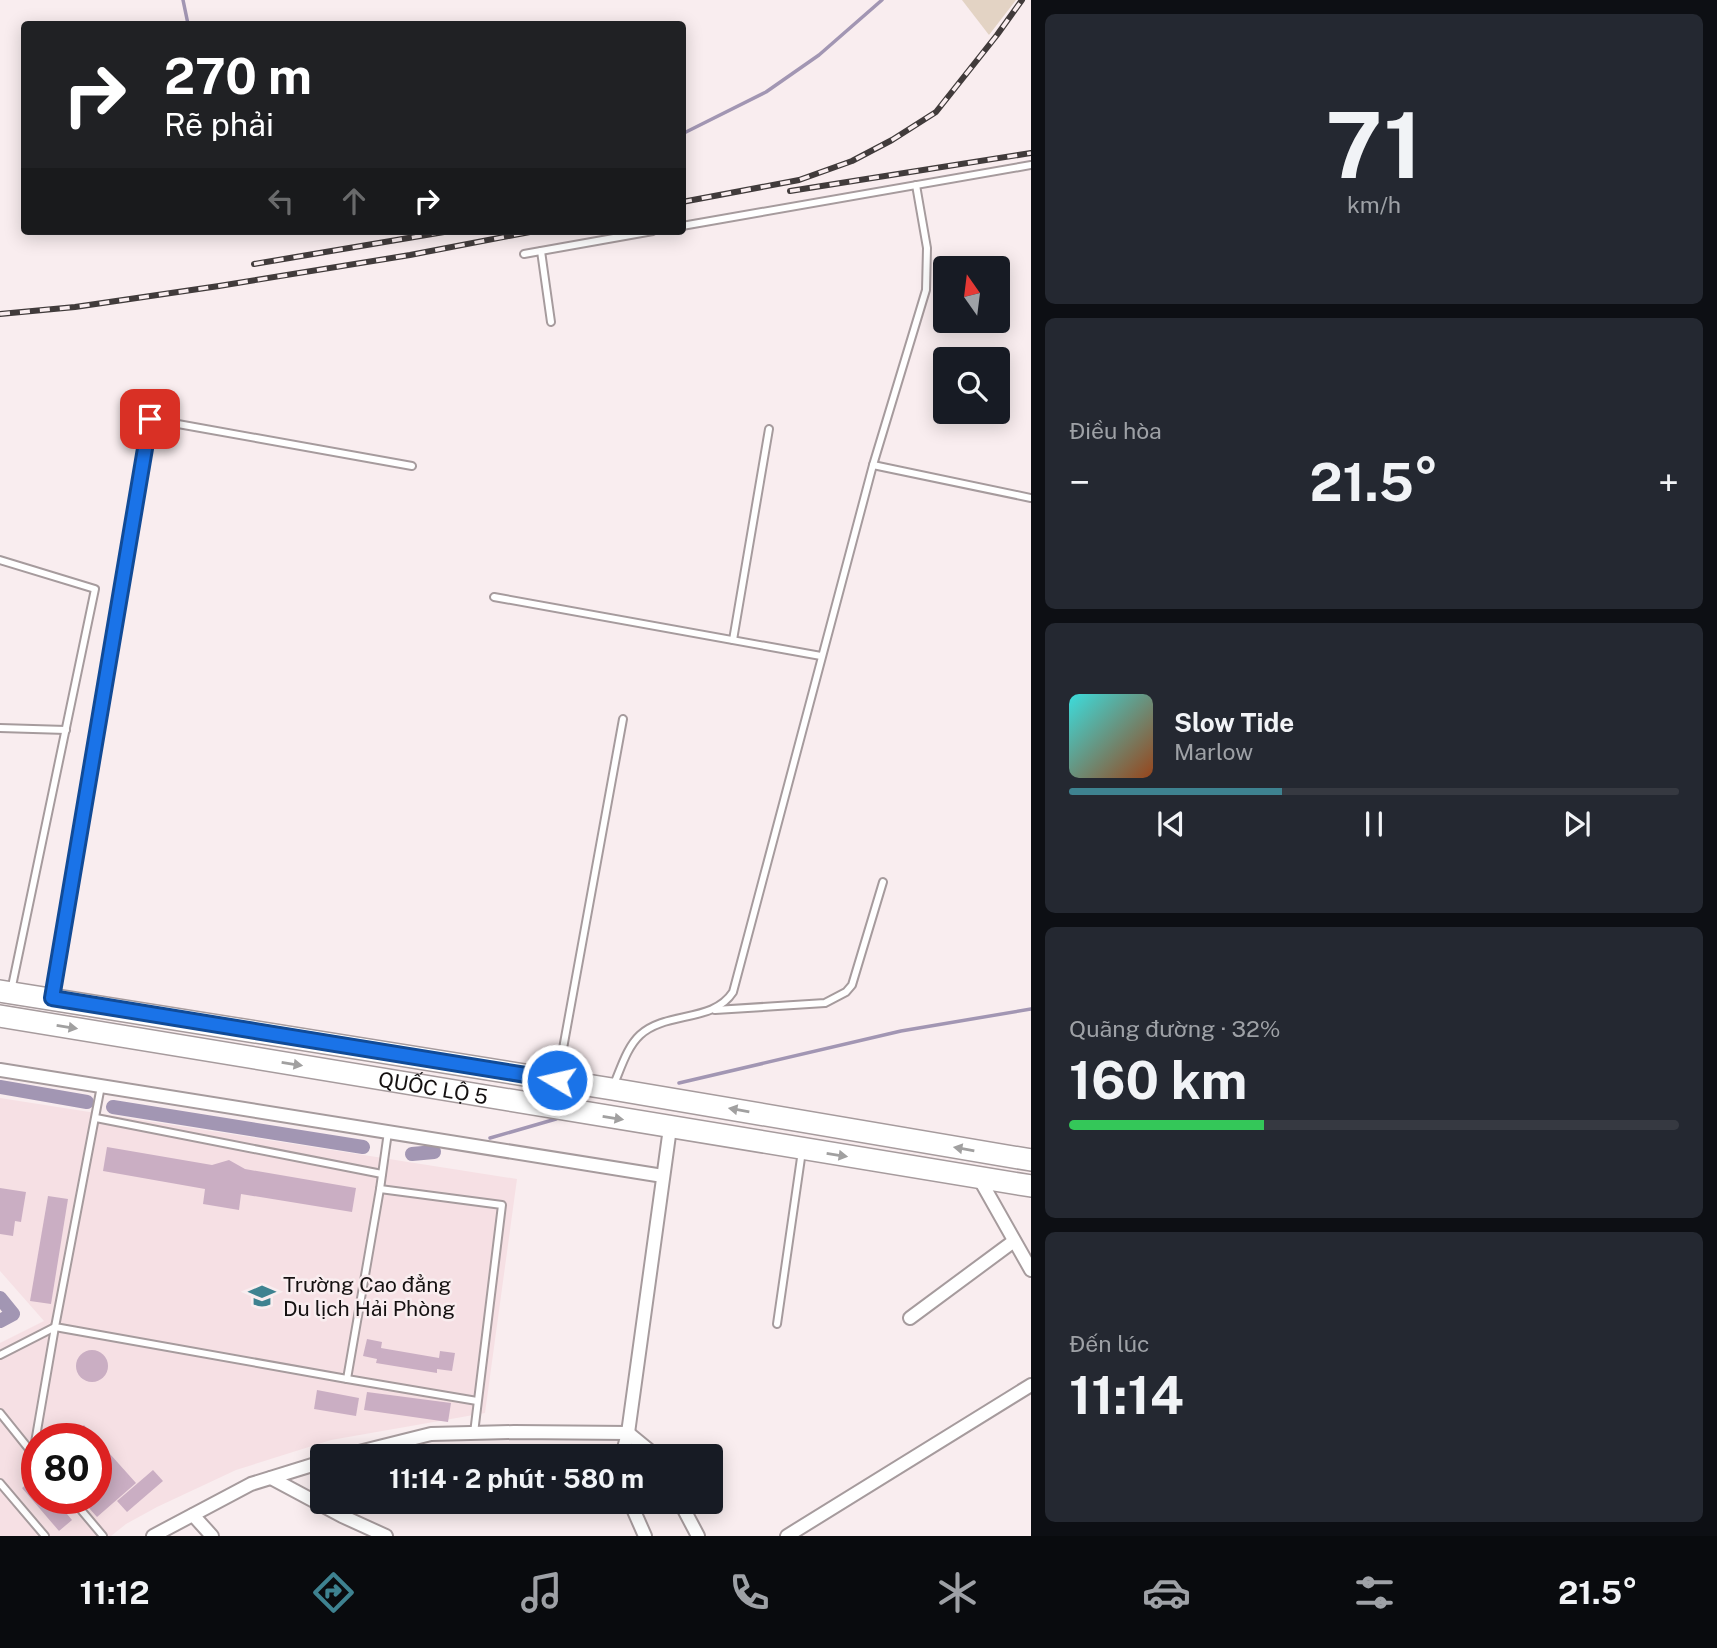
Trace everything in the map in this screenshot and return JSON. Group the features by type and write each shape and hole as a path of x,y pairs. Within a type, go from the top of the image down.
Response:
{"highway":[{"name":"QUỐC LỘ 5","path":"6,992 612,1089 1031,1160"},
{"name":"QUỐC LỘ 5","path":"0,1016 1031,1186"}],"street":[{"path":"0,1070 663,1176"},
{"path":"625,1444 670,1128"},
{"path":"979,1178 1031,1270"},
{"path":"910,1318 1014,1241"},
{"path":"787,1536 1031,1385"},
{"path":"390,1444 430,1434 628,1433 641,1444"},
{"path":"153,1536 251,1484 310,1466"},
{"path":"271,1478 386,1536"},
{"path":"636,1514 646,1536"},
{"path":"686,1514 698,1536"},
{"path":"193,1515 212,1536"}],"lane":[{"path":"686,225 1031,166"},
{"path":"709,1010 728,1000 733,992 873,465 926,290 927,248 916,184"},
{"path":"524,254 631,235"},
{"path":"541,251 551,322"},
{"path":"52,998 150,419 412,466"},
{"path":"733,640 769,429"},
{"path":"873,465 1031,498"},
{"path":"0,560 95,589 6,992"},
{"path":"494,597 821,656"},
{"path":"557,1080 623,719"},
{"path":"0,728 66,730"},
{"path":"612,1089 632,1045 640,1035 661,1023 709,1010 825,1003 846,992 852,985 883,882"},
{"path":"40,1423 55,1327 101,1086"},
{"path":"96,1118 382,1174"},
{"path":"347,1379 380,1189 387,1132"},
{"path":"777,1324 803,1149"},
{"path":"380,1189 502,1205 474,1433"},
{"path":"0,1355 55,1327 477,1401"},
{"path":"0,1413 21,1439"},
{"path":"0,1483 45,1536"},
{"path":"83,1514 99,1535"}],"shaded area":[{"path":"962,0 1016,0 989,35"},
{"name":"Trường Cao đẳng Du lịch Hải Phòng","path":"0,1098 517,1179 485,1413 310,1444 310,1447 236,1470 157,1507 126,1524 111,1536 0,1536 0,1343 44,1321 0,1271"}],"building":[{"path":"107,1147 212,1165 229,1160 245,1169 356,1188 352,1212 241,1194 239,1210 203,1204 205,1189 103,1171"},
{"path":"0,1188 26,1192 21,1222 15,1221 13,1236 0,1234"},
{"path":"48,1196 68,1199 51,1304 30,1301"},
{"path":"367,1339 382,1342 381,1348 439,1358 440,1351 455,1353 452,1371 437,1369 437,1373 376,1363 377,1359 363,1356"},
{"path":"92,1350 104,1354 108,1366 104,1378 92,1382 80,1378 76,1366 80,1354"},
{"path":"317,1390 359,1398 356,1416 314,1409"},
{"path":"367,1392 451,1403 448,1422 364,1410"},
{"path":"112,1456 136,1483 112,1504"},
{"path":"153,1470 163,1481 127,1512 117,1501"},
{"path":"44,1514 67,1514 72,1520 59,1531"}],"waterway":[{"path":"183,0 187,21"},
{"path":"686,132 766,92 819,55 882,0"},
{"path":"679,1083 901,1031 1031,1009"},
{"path":"0,1087 87,1102"},
{"path":"113,1107 363,1147"},
{"path":"490,1138 556,1119"},
{"path":"412,1154 434,1152"},
{"path":"0,1298 13,1314 0,1321"}],"railway":[{"path":"686,201 799,180 852,161 892,140 936,112 1022,0"},
{"path":"790,191 1031,153"},
{"path":"254,264 426,235"},
{"path":"0,314 75,307 219,286 514,235"}],"place":[{"name":"Trường Cao đẳng Du lịch Hải Phòng","path":"262,1296"}],"route":[{"path":"150,419 52,998 557,1080"}]}
